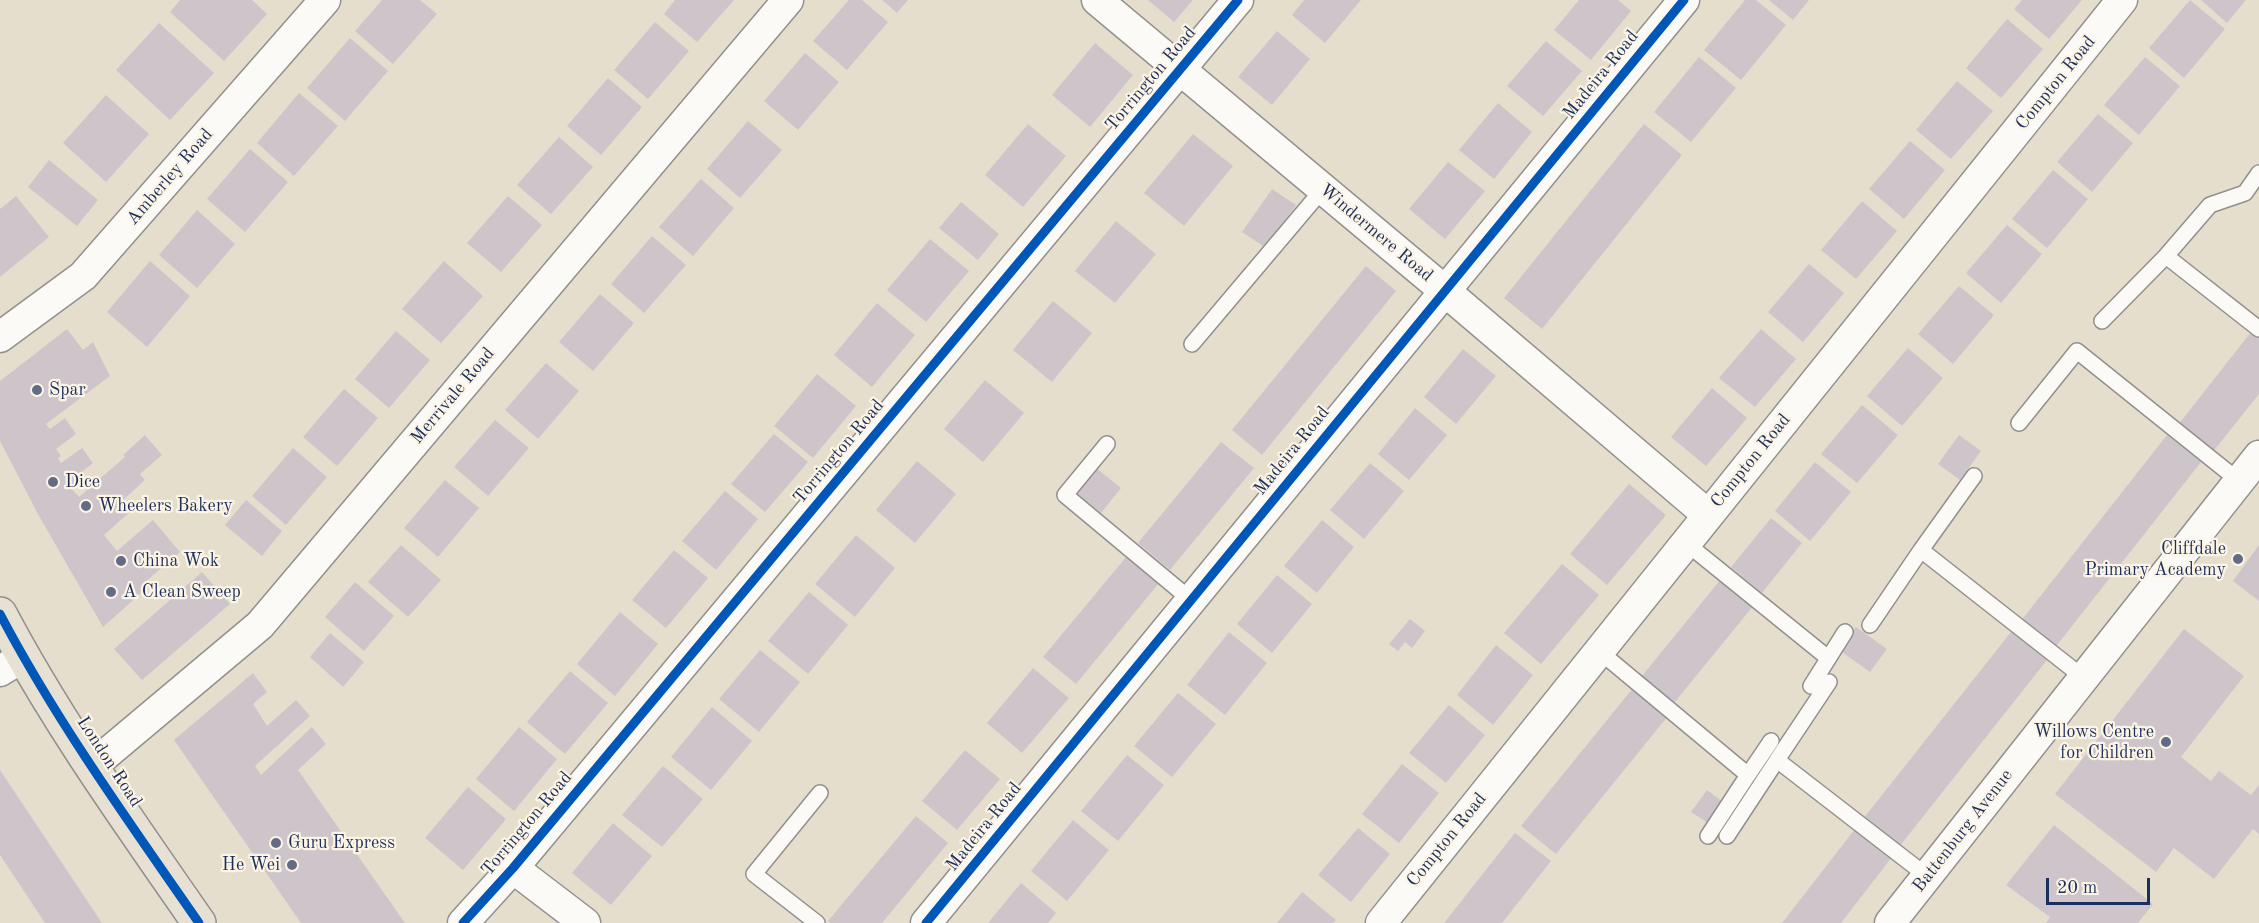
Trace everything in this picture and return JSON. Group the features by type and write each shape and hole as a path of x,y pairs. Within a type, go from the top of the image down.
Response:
{"main road":[{"name":"London Road","path":"0,614 11,664 92,766 199,923"}],"street":[{"name":"Amberley Road","path":"0,337 83,276 325,0"},
{"name":"Merrivale Road","path":"92,766 260,625 788,0"},
{"name":"Windermere Road","path":"1097,0 1708,514"},
{"name":"Torrington Road","path":"463,923 513,868 1238,0"},
{"name":"Madeira Road","path":"926,923 1684,0"},
{"name":"Compton Road","path":"1381,923 2122,0"},
{"name":"Battenburg Avenue","path":"1890,923 2259,456"},
{"path":"513,868 585,923"}],"lane":[{"path":"2102,321 2166,256 2210,205 2245,192 2259,173"},
{"path":"1192,344 1323,189"},
{"path":"2166,256 2259,329"},
{"path":"2019,423 2077,351 2239,481"},
{"path":"1107,444 1065,495 1191,600"},
{"path":"1870,625 1974,476"},
{"path":"1686,543 1828,658"},
{"path":"1921,550 2084,678"},
{"path":"1811,686 1845,632"},
{"path":"1599,651 1748,774"},
{"path":"1727,836 1829,682"},
{"path":"1708,836 1771,741"},
{"path":"1777,760 1927,876"},
{"path":"817,923 754,874 820,794"}],"building":[{"path":"180,0 252,0 267,14 224,61 170,12"},
{"path":"382,0 420,0 437,14 393,64 355,31"},
{"path":"675,0 734,0 697,42 664,14"},
{"path":"849,0 862,0 888,22 847,70 813,41"},
{"path":"882,0 908,0 897,13"},
{"path":"1148,0 1193,0 1174,22"},
{"path":"1304,0 1361,0 1325,43 1292,15"},
{"path":"1579,0 1618,0 1631,11 1591,60 1554,30"},
{"path":"1745,0 1756,0 1786,25 1741,80 1704,50"},
{"path":"1769,0 1809,0 1793,20"},
{"path":"2022,0 2082,0 2049,39 2014,9"},
{"path":"2190,0 2225,29 2184,78 2149,48"},
{"path":"2201,0 2246,0 2227,23"},
{"path":"2007,19 2043,49 2001,98 1966,68"},
{"path":"655,22 689,51 648,99 614,70"},
{"path":"159,23 214,73 170,120 116,70"},
{"path":"1277,31 1310,59 1272,105 1238,77"},
{"path":"350,38 388,71 345,121 307,88"},
{"path":"1546,41 1582,71 1543,116 1507,86"},
{"path":"1095,43 1133,75 1090,127 1052,95"},
{"path":"805,53 839,82 798,130 764,101"},
{"path":"1699,57 1736,88 1691,142 1654,112"},
{"path":"2145,57 2180,86 2139,135 2104,105"},
{"path":"608,78 642,107 601,155 567,126"},
{"path":"1957,81 1993,111 1951,159 1916,130"},
{"path":"299,93 338,126 294,176 257,143"},
{"path":"106,95 149,134 106,182 63,143"},
{"path":"1498,103 1532,132 1494,179 1459,150"},
{"path":"2098,114 2133,143 2092,192 2057,162"},
{"path":"748,121 782,150 740,198 707,169"},
{"path":"1028,124 1066,156 1023,207 985,175"},
{"path":"1644,124 1682,155 1542,329 1504,298"},
{"path":"1193,134 1233,166 1184,226 1144,193"},
{"path":"559,137 593,167 551,214 517,185"},
{"path":"1910,141 1945,170 1904,219 1869,189"},
{"path":"250,149 288,182 245,232 207,199"},
{"path":"49,160 98,200 77,226 28,187"},
{"path":"1448,162 1485,191 1445,239 1409,209"},
{"path":"2053,170 2088,199 2047,248 2012,219"},
{"path":"701,179 734,208 693,256 659,227"},
{"path":"1272,189 1296,205 1266,248 1242,232"},
{"path":"16,196 49,237 0,277 0,209"},
{"path":"508,196 542,225 501,272 467,243"},
{"path":"1862,201 1897,231 1856,279 1821,250"},
{"path":"961,202 999,234 978,260 939,228"},
{"path":"197,210 235,244 197,288 159,255"},
{"path":"1116,221 1156,254 1115,303 1075,271"},
{"path":"2007,225 2042,254 2001,303 1966,273"},
{"path":"652,236 686,265 644,313 611,284"},
{"path":"930,239 969,271 926,322 887,290"},
{"path":"150,261 190,296 147,347 107,312"},
{"path":"444,261 483,296 441,343 402,309"},
{"path":"1809,264 1844,293 1803,342 1768,312"},
{"path":"1366,266 1396,291 1262,455 1232,430"},
{"path":"1959,286 1994,315 1953,364 1918,334"},
{"path":"600,294 634,323 593,371 559,342"},
{"path":"1053,301 1092,333 1052,382 1013,350"},
{"path":"877,303 915,335 872,387 834,355"},
{"path":"2255,327 2259,331 2259,394 2212,453 2178,425"},
{"path":"67,329 83,350 93,342 110,376 46,424 50,429 65,418 76,434 56,449 61,456 58,458 61,463 82,448 93,463 78,475 81,479 71,488 79,497 125,457 123,455 145,435 162,455 140,474 145,480 123,500 132,510 104,535 117,551 153,520 180,552 144,583 148,587 103,627 39,516 0,441 0,381"},
{"path":"1761,329 1796,359 1755,407 1719,378"},
{"path":"396,331 430,360 389,408 355,379"},
{"path":"1908,348 1943,378 1902,426 1867,396"},
{"path":"1463,349 1496,376 1456,424 1424,397"},
{"path":"546,363 579,391 538,439 505,410"},
{"path":"817,374 856,406 813,458 774,426"},
{"path":"985,380 1024,413 983,462 944,429"},
{"path":"1712,388 1747,418 1706,466 1671,437"},
{"path":"344,389 378,418 337,466 303,437"},
{"path":"1862,405 1898,435 1857,483 1821,454"},
{"path":"1415,408 1447,435 1409,480 1378,454"},
{"path":"495,420 529,448 488,496 454,467"},
{"path":"774,434 808,462 765,512 731,484"},
{"path":"1959,435 1981,451 1960,480 1938,464"},
{"path":"2167,435 2201,462 2054,649 2020,622"},
{"path":"1221,442 1254,468 1170,570 1138,543"},
{"path":"293,448 327,477 286,525 252,496"},
{"path":"917,461 956,494 915,543 876,510"},
{"path":"1815,462 1851,492 1810,541 1775,511"},
{"path":"1370,463 1404,491 1364,539 1330,510"},
{"path":"1096,468 1121,488 1101,513 1076,493"},
{"path":"445,480 479,508 438,557 404,528"},
{"path":"1629,484 1666,515 1607,585 1570,554"},
{"path":"725,491 758,519 716,570 682,541"},
{"path":"246,500 282,531 262,556 225,525"},
{"path":"1771,518 1802,543 1762,593 1731,567"},
{"path":"1322,520 1354,547 1317,593 1284,566"},
{"path":"856,535 895,568 855,617 815,584"},
{"path":"401,545 441,580 408,617 368,582"},
{"path":"2259,545 2259,601 2233,581"},
{"path":"674,550 708,578 666,628 632,600"},
{"path":"1127,556 1159,583 1076,684 1043,657"},
{"path":"1562,564 1599,595 1541,664 1504,633"},
{"path":"202,572 230,604 142,680 114,649"},
{"path":"1277,575 1312,604 1272,653 1237,624"},
{"path":"1721,579 1754,605 1674,703 1642,676"},
{"path":"355,582 394,616 364,651 325,617"},
{"path":"809,592 848,625 808,674 768,641"},
{"path":"620,612 658,644 615,696 577,664"},
{"path":"1410,619 1425,631 1412,648 1405,642 1398,651 1389,644"},
{"path":"1856,627 1887,649 1870,672 1839,650"},
{"path":"2184,629 2244,676 2181,757 2211,781 2219,771 2251,795 2259,785 2259,834 2253,829 2214,879 2174,848 2156,872 2055,794"},
{"path":"1229,632 1267,663 1225,715 1187,685"},
{"path":"2011,632 2047,660 1899,847 1863,819"},
{"path":"330,633 364,662 343,687 310,657"},
{"path":"1496,645 1533,675 1493,725 1457,695"},
{"path":"760,650 800,682 759,732 719,699"},
{"path":"1033,668 1069,698 1022,753 987,723"},
{"path":"570,671 608,703 565,754 527,722"},
{"path":"253,673 267,692 253,704 267,726 296,700 310,716 255,766 261,775 312,727 326,744 298,770 405,923 301,923 174,740"},
{"path":"1633,688 1668,716 1556,854 1521,826"},
{"path":"1178,693 1216,724 1172,777 1134,746"},
{"path":"1449,705 1485,735 1446,783 1409,753"},
{"path":"712,707 752,741 711,790 671,757"},
{"path":"519,727 557,759 514,811 476,779"},
{"path":"965,750 1000,779 957,830 922,801"},
{"path":"1127,755 1164,785 1118,841 1081,811"},
{"path":"1402,764 1439,793 1399,843 1362,814"},
{"path":"663,766 703,799 662,847 622,815"},
{"path":"0,770 102,923 45,923 0,855"},
{"path":"468,787 506,819 463,870 425,838"},
{"path":"1707,790 1723,802 1708,823 1691,812"},
{"path":"916,816 948,843 882,923 830,923 828,921"},
{"path":"1073,820 1109,850 1067,901 1031,871"},
{"path":"613,823 652,856 611,905 572,873"},
{"path":"2054,825 2153,904 2138,923 2046,923 2050,917 2006,885"},
{"path":"1358,828 1390,854 1351,902 1318,875"},
{"path":"1855,829 1892,857 1841,923 1782,923"},
{"path":"1515,833 1551,861 1502,923 1444,923"},
{"path":"1021,883 1056,913 1048,923 988,923"},
{"path":"1302,892 1336,920 1333,923 1277,923"}],"cycle path":[{"path":"463,923 513,868 1238,0"},
{"path":"926,923 1684,0"},
{"path":"0,614 70,733 199,923"}],"place":[{"name":"Spar","path":"37,390"},
{"name":"Dice","path":"53,482"},
{"name":"Wheelers Bakery","path":"86,506"},
{"name":"Cliffdale Primary Academy","path":"2238,559"},
{"name":"China Wok","path":"121,561"},
{"name":"A Clean Sweep","path":"111,592"},
{"name":"Willows Centre for Children","path":"2166,742"},
{"name":"Guru Express","path":"276,843"},
{"name":"He Wei","path":"292,865"}]}
